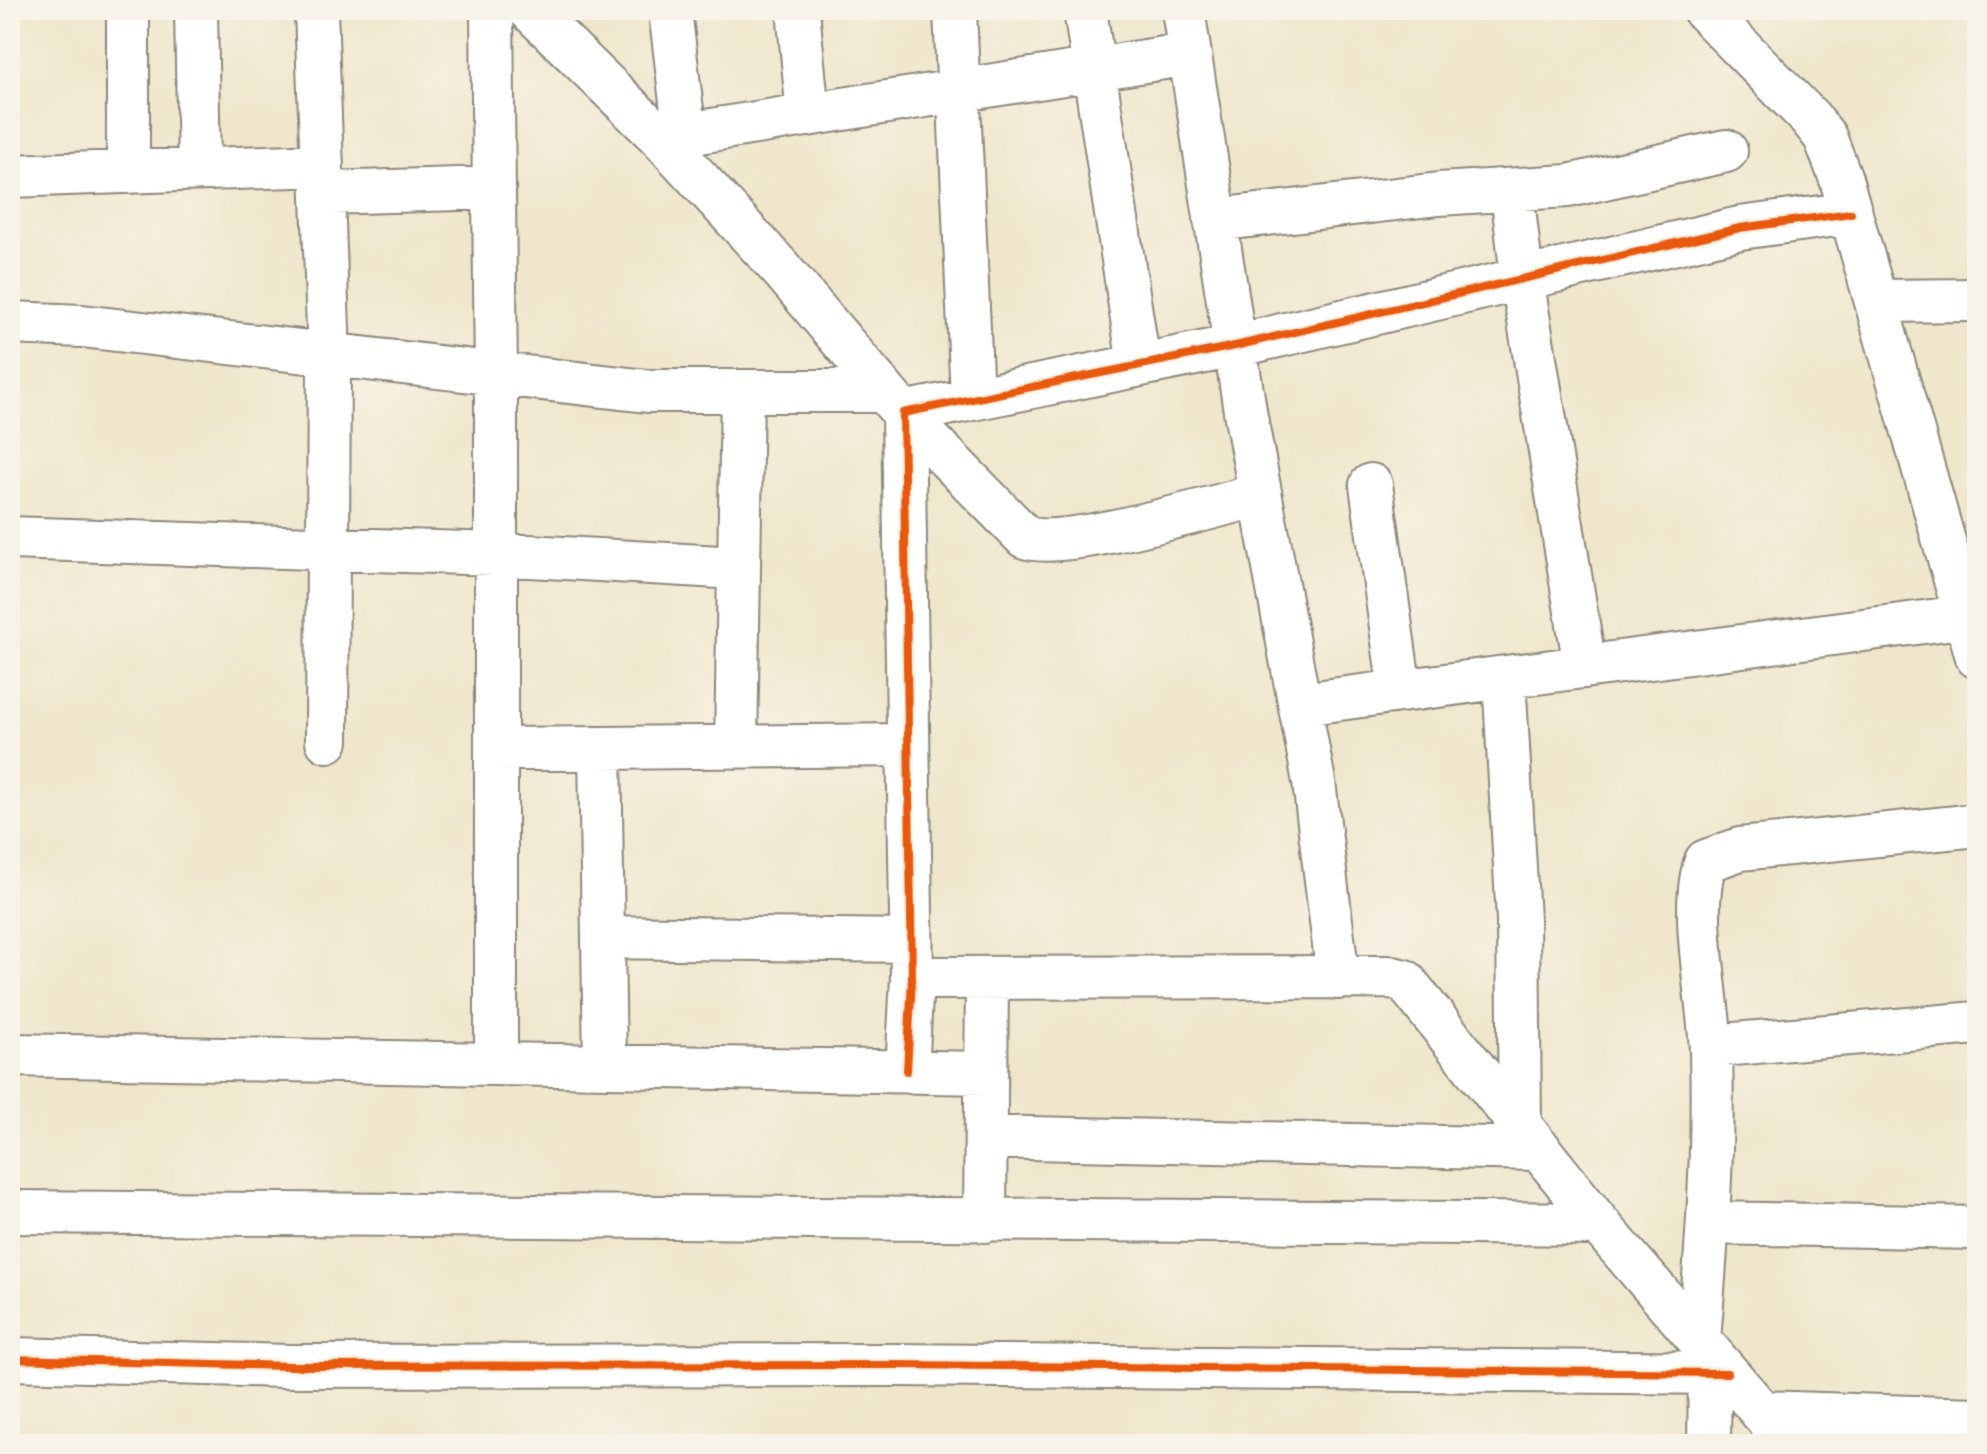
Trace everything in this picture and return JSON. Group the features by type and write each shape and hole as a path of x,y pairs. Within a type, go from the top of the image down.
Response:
{"street":[{"path":"128,10 128,172"},
{"path":"196,10 199,169"},
{"path":"316,10 329,356 327,741"},
{"path":"492,10 496,376 496,1064"},
{"path":"530,10 673,136 894,402 1017,530 1033,540 1079,537 1260,495"},
{"path":"670,10 673,136"},
{"path":"798,10 808,115"},
{"path":"955,10 972,399"},
{"path":"1085,10 1139,365"},
{"path":"1183,10 1260,495 1301,704 1338,978"},
{"path":"1704,10 1780,86 1825,137 1851,213 1972,616 1977,657"},
{"path":"673,136 1189,54"},
{"path":"1215,220 1439,194 1512,191 1598,181 1726,151"},
{"path":"10,176 199,169 494,188"},
{"path":"1512,191 1522,278 1585,667"},
{"path":"10,323 82,326 647,391 742,392 894,402 972,399 1235,346 1740,228 1851,213"},
{"path":"1876,301 1977,300"},
{"path":"736,747 742,392"},
{"path":"894,402 908,745 912,960 907,1071"},
{"path":"1371,485 1400,691"},
{"path":"10,538 329,551 496,554 737,568"},
{"path":"1301,704 1972,616"},
{"path":"1504,678 1530,1136"},
{"path":"496,749 908,745"},
{"path":"600,748 605,1065"},
{"path":"1709,1444 1712,1362 1709,1223 1711,1046 1698,889 1706,861 1740,849 1977,825"},
{"path":"603,937 912,960 987,978 1389,977 1411,985 1712,1362 1789,1444"},
{"path":"985,1221 987,978"},
{"path":"1711,1046 1977,1023"},
{"path":"10,1055 986,1073"},
{"path":"986,1137 1530,1136"},
{"path":"10,1212 1599,1224"},
{"path":"1709,1223 1977,1228"},
{"path":"10,1359 290,1366 1712,1362"},
{"path":"1761,1412 1977,1419"}],"cycle path":[{"path":"907,1071 912,978 903,413 1235,346 1740,228 1851,213"},
{"path":"10,1359 290,1366 895,1365 1727,1373"}]}
